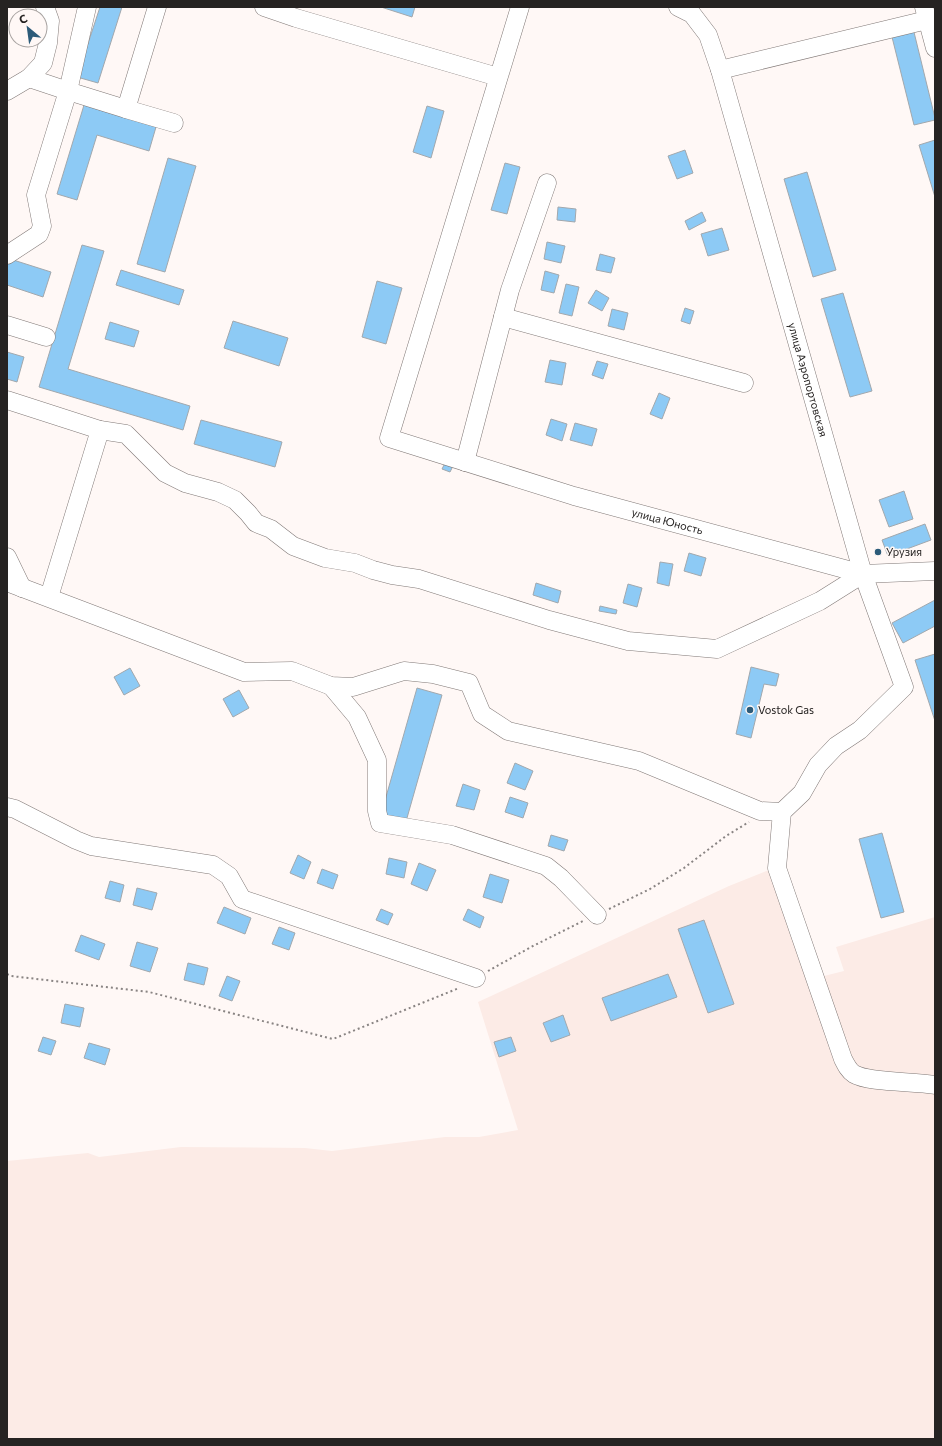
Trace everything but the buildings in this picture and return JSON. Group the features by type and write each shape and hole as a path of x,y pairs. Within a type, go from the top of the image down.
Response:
{"street":[{"path":"7,91 29,78 42,64 48,43 50,21 45,7"},
{"path":"7,255 39,234 42,226 36,195 68,91 87,7"},
{"path":"126,109 157,7"},
{"path":"264,7 298,12 498,77 520,7"},
{"path":"678,7 692,14 708,35 720,70 926,14 935,48"},
{"name":"улица Аэропортовская","path":"720,70 864,574 904,687 860,730 836,746 818,765 802,793 782,812"},
{"name":"улица Юность","path":"498,77 489,113 389,438 574,496 864,574"},
{"path":"29,78 174,123"},
{"path":"468,464 510,290 547,183"},
{"path":"503,317 744,383"},
{"path":"7,325 46,337"},
{"path":"7,400 100,430 126,434 165,473 186,483 218,492 235,500 256,522 271,529 293,546 325,558 356,563 373,570 392,575 419,579 549,620 628,641 717,649 820,601 864,574 935,571"},
{"path":"49,597 100,430"},
{"path":"7,557 14,585 244,672 292,671 331,686 353,687 404,671 433,674 469,683 482,714 508,731 639,761 760,811 782,812 777,868 843,1059 848,1069 854,1074 866,1078 935,1085"},
{"path":"331,686 357,717 377,760 377,811 380,823 452,835 546,866 561,878 597,915"},
{"path":"7,807 16,809 76,840 91,846 212,864 229,876 242,898 476,978"}],"shaded area":[{"path":"769,870 820,977 844,971 836,947 935,917 935,1439 7,1439 7,1161 88,1153 99,1157 181,1147 305,1148 332,1151 445,1137 479,1137 518,1130 478,1002 729,886"}],"place":[{"name":"Урузия","path":"878,552"},
{"name":"Vostok Gas","path":"750,710"}]}
